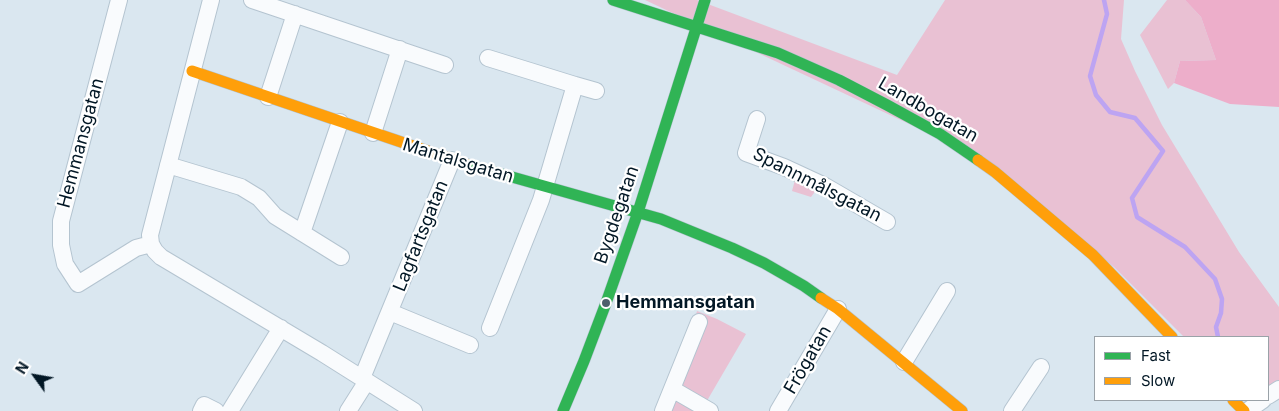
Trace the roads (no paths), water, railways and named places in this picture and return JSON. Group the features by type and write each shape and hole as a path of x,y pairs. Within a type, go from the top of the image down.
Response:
{"street":[{"name":"Hemmansgatan","path":"118,0 61,221 60,245 65,264 80,289 136,248 151,244"},
{"path":"211,0 150,235 151,244 162,257 414,411"},
{"path":"252,0 445,65"},
{"name":"Landbogatan","path":"613,0 786,57 839,80 940,134 995,172 1093,255 1171,336"},
{"name":"Bygdegatan","path":"563,411 606,303 638,212 705,0"},
{"path":"268,97 295,14"},
{"path":"373,133 400,49"},
{"path":"488,58 596,91"},
{"name":"Mantalsgatan","path":"192,71 452,160 638,212"},
{"path":"490,328 541,200 575,85"},
{"name":"Spannmålsgatan","path":"757,120 746,153 784,167 825,186 887,222"},
{"path":"302,233 340,122"},
{"name":"Lagfartsgatan","path":"364,379 452,160"},
{"path":"168,165 241,187 258,198 275,216 341,257"},
{"path":"638,212 692,232 764,263 804,286 838,308 962,411"},
{"path":"904,362 947,291"},
{"name":"Frögatan","path":"778,411 838,308"},
{"name":"Lagfartsgatan","path":"390,312 470,345"},
{"path":"663,411 699,322"},
{"path":"230,411 281,328"},
{"path":"1012,411 1041,367"},
{"path":"348,411 364,379"},
{"path":"672,389 710,411"},
{"path":"1234,401 1246,411 1261,401"},
{"path":"200,411 204,405 216,411"}],"waterway":[{"path":"1104,0 1107,14 1090,76 1096,95 1110,112 1135,118 1163,151 1132,198 1137,217 1185,247 1215,279 1222,299 1221,313 1216,327 1218,336"}],"place":[{"name":"Hemmansgatan","path":"606,303"}]}
